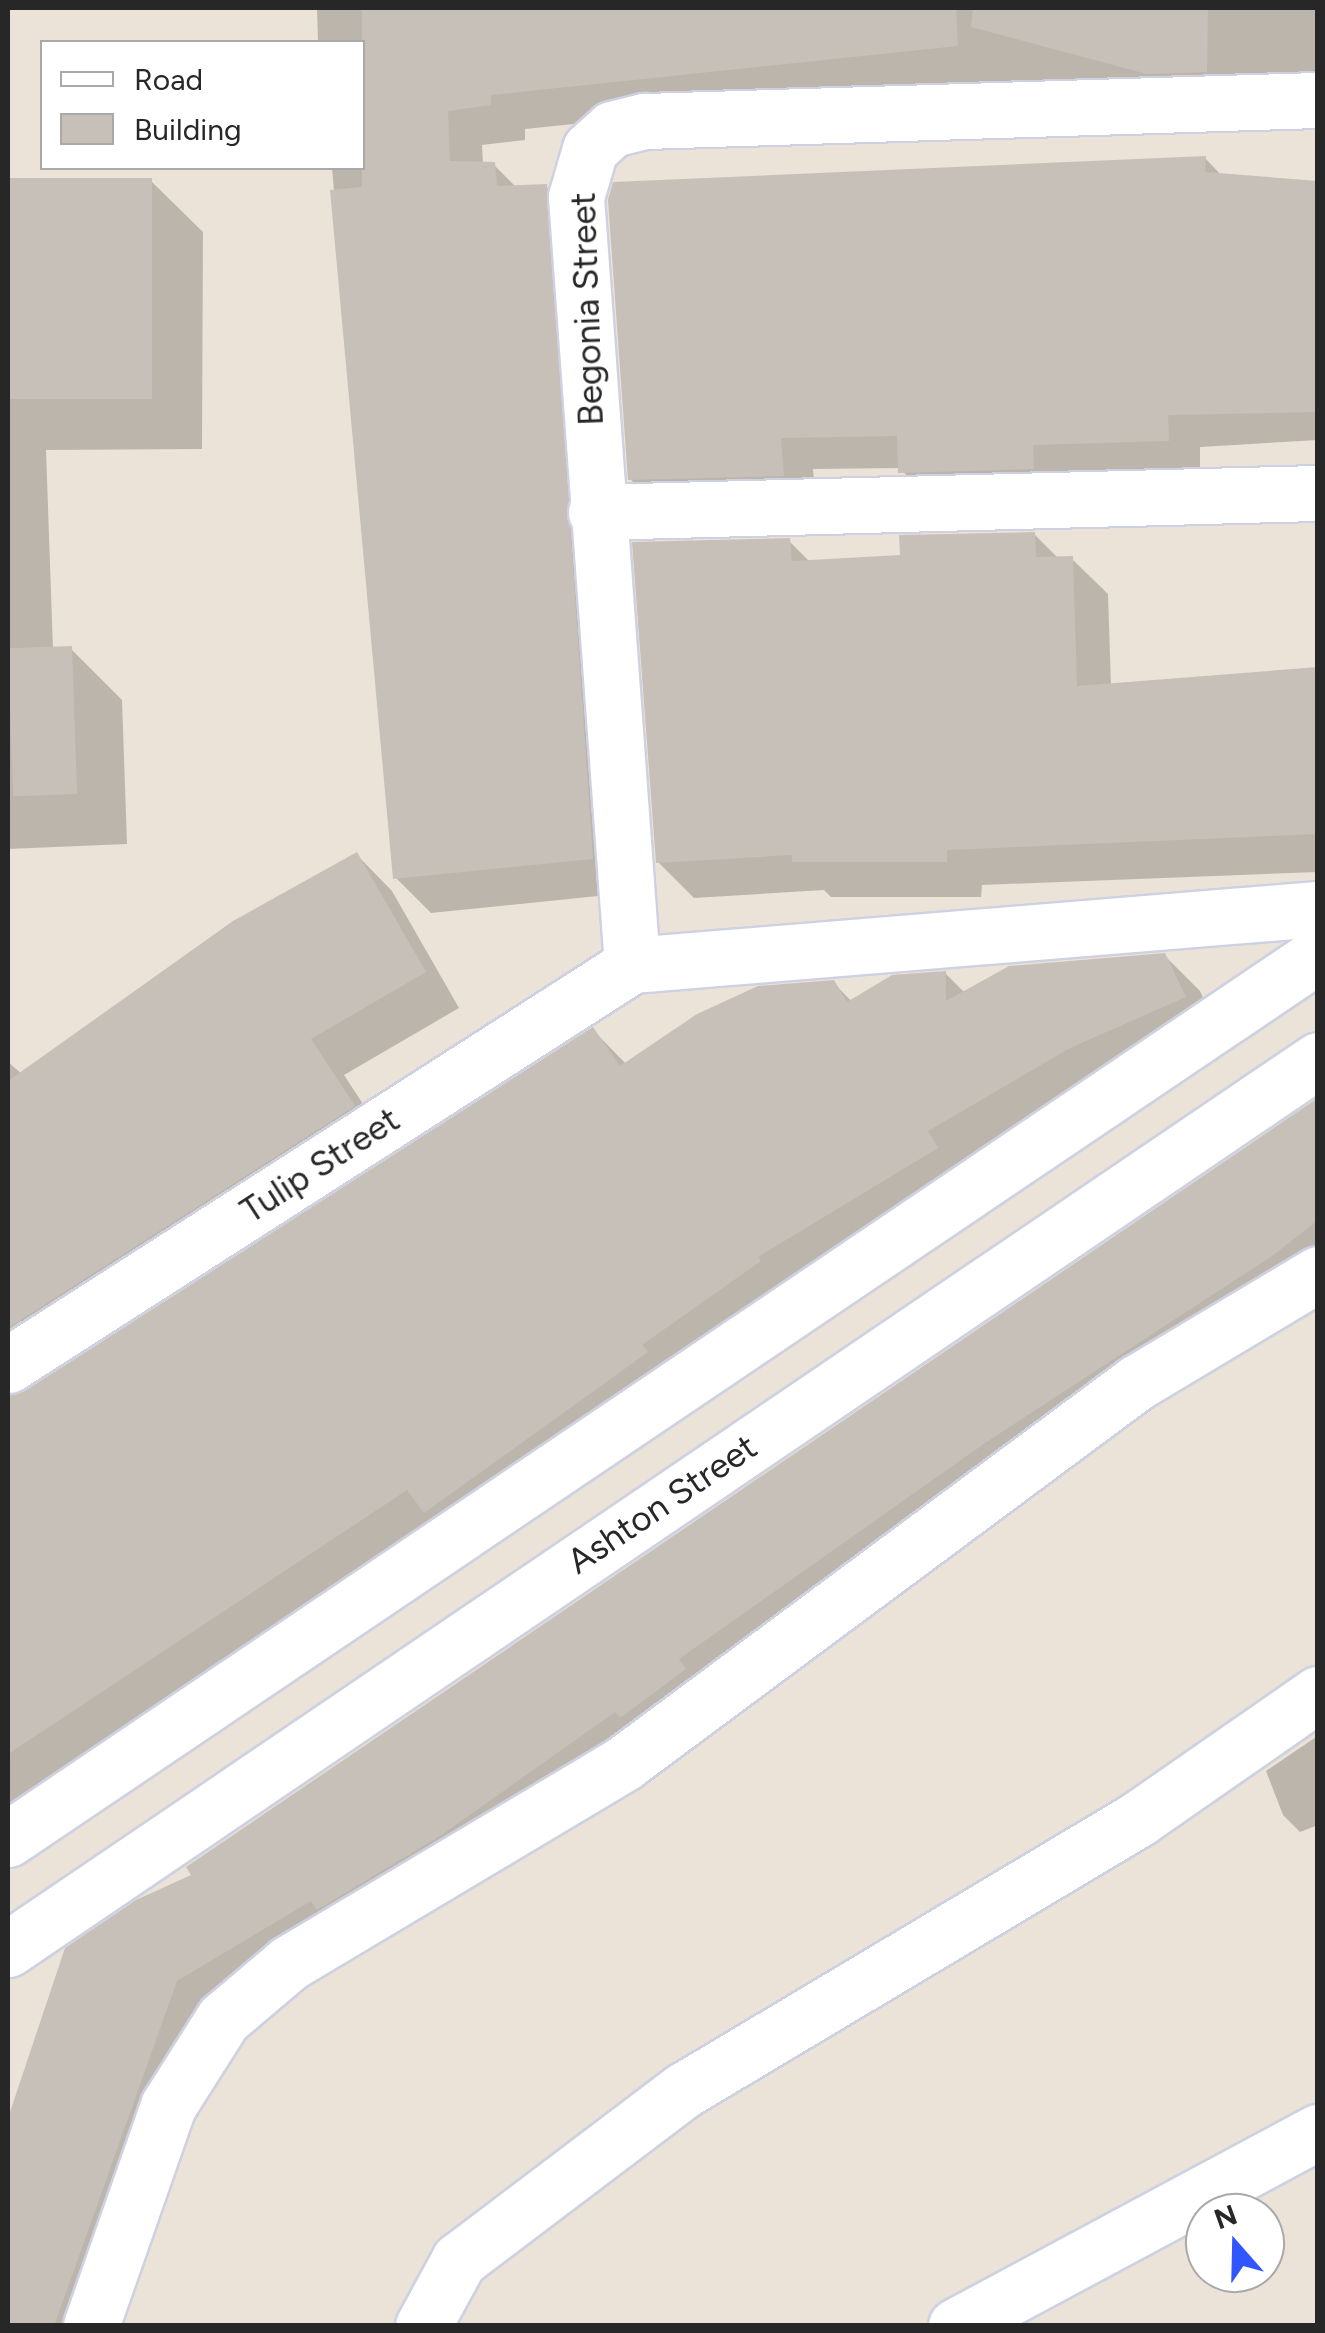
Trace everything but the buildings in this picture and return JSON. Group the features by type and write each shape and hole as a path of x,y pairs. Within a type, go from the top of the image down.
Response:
{"street":[{"name":"Begonia Street","path":"632,965 576,197 590,149 612,129 646,121 1318,100"},
{"path":"596,512 1318,493"},
{"path":"632,965 1318,909"},
{"path":"8,1839 1318,955"},
{"name":"Tulip Street","path":"8,1365 632,965"},
{"name":"Ashton Street","path":"8,1949 1318,1060"},
{"path":"91,2326 123,2218 168,2106 236,2008 290,1963 624,1762 1136,1383 1318,1274"},
{"path":"423,2326 459,2260 684,2090 1138,1819 1318,1694"},
{"path":"956,2326 1318,2132"}]}
